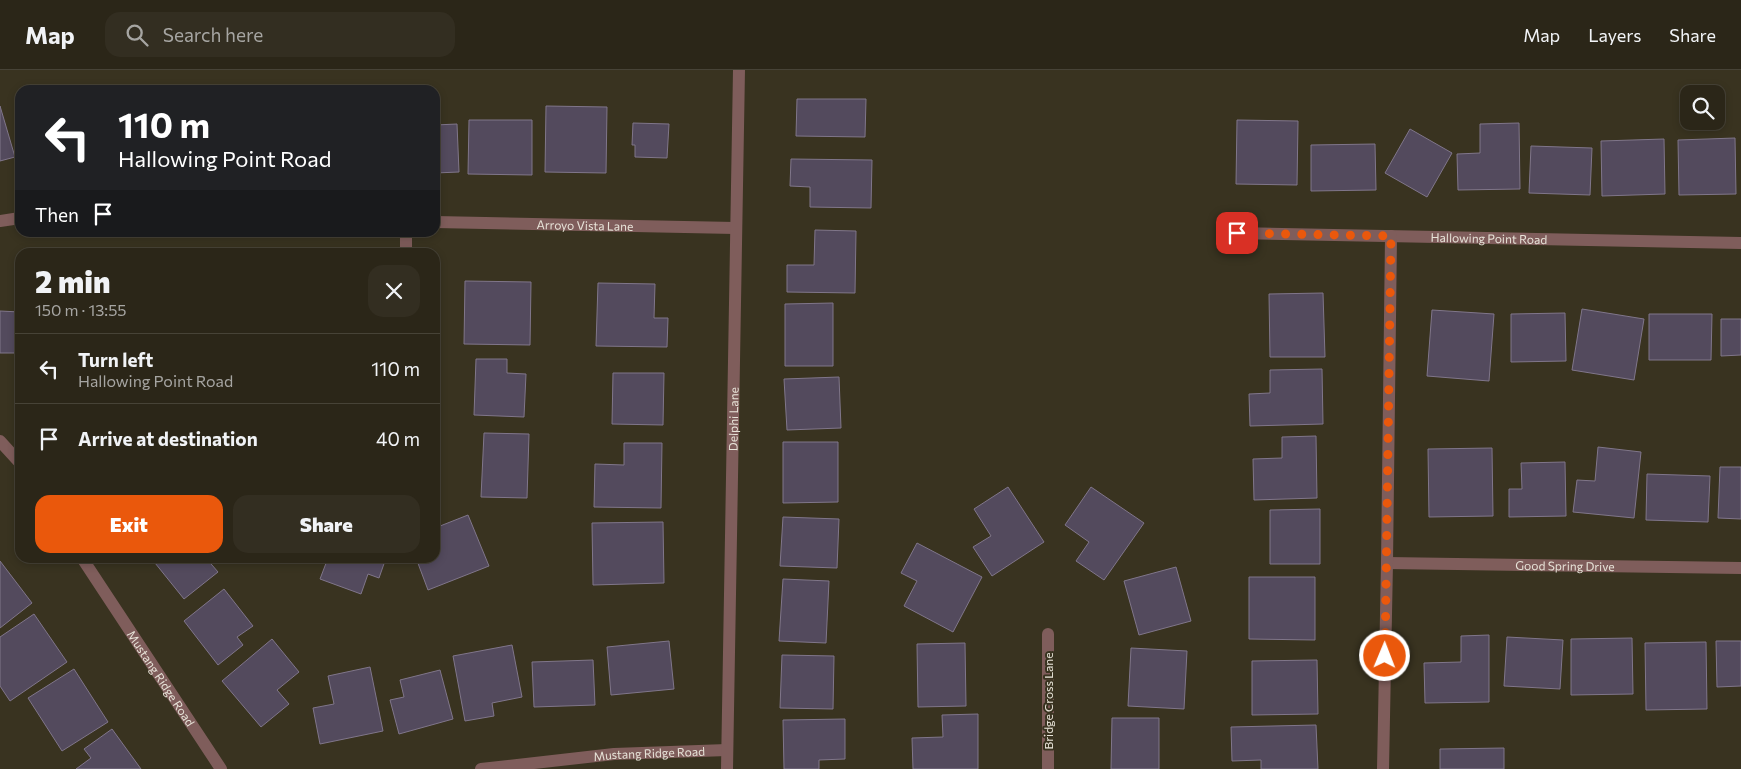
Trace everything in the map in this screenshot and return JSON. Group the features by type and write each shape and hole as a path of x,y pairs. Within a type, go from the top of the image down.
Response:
{"street":[{"name":"Delphi Lane","path":"727,769 739,70"},
{"path":"0,221 15,219"},
{"name":"Arroyo Vista Lane","path":"440,222 736,228"},
{"name":"Hallowing Point Road","path":"1237,233 1741,243"},
{"path":"1383,769 1388,563 1391,236"},
{"path":"0,441 15,458"},
{"name":"Mustang Ridge Road","path":"85,563 221,769"},
{"name":"Good Spring Drive","path":"1388,563 1741,568"},
{"name":"Bridge Cross Lane","path":"1048,634 1048,769"},
{"name":"Mustang Ridge Road","path":"481,769 614,754 727,750"}],"building":[{"path":"797,99 866,99 865,137 796,136"},
{"path":"0,106 15,157 0,161"},
{"path":"546,106 607,107 606,173 545,172"},
{"path":"469,120 532,120 532,175 468,174"},
{"path":"1237,120 1298,121 1297,185 1236,184"},
{"path":"633,123 669,124 667,158 635,157 635,145 632,145"},
{"path":"1519,123 1520,189 1458,190 1457,154 1480,153 1480,124"},
{"path":"457,124 459,172 440,173 440,125"},
{"path":"1410,129 1452,153 1427,197 1385,173"},
{"path":"1735,138 1736,194 1679,195 1678,140"},
{"path":"1664,139 1665,194 1602,196 1601,141"},
{"path":"1375,144 1376,190 1311,191 1311,145"},
{"path":"1531,146 1592,148 1590,195 1529,193"},
{"path":"791,159 872,160 871,208 810,207 810,187 790,186"},
{"path":"815,230 856,231 855,293 787,292 787,265 814,265"},
{"path":"465,281 531,282 530,345 464,344"},
{"path":"598,283 655,284 654,318 668,318 667,347 596,346"},
{"path":"1323,293 1325,357 1270,357 1269,294"},
{"path":"833,303 833,366 785,366 785,304"},
{"path":"1582,309 1644,319 1634,380 1572,370"},
{"path":"1432,310 1494,314 1489,381 1427,376"},
{"path":"0,311 15,312 15,353 0,353"},
{"path":"1565,313 1566,361 1511,362 1511,314"},
{"path":"1649,314 1712,314 1711,360 1649,360"},
{"path":"1721,319 1741,319 1741,355 1721,356"},
{"path":"476,359 507,359 507,373 526,374 524,417 474,415"},
{"path":"1322,369 1323,424 1250,426 1249,394 1270,393 1270,370"},
{"path":"613,373 664,373 663,425 612,424"},
{"path":"839,377 841,428 787,430 784,379"},
{"path":"484,433 529,434 527,498 481,497"},
{"path":"1316,436 1317,498 1254,500 1253,459 1282,458 1282,437"},
{"path":"783,442 838,442 838,502 783,503"},
{"path":"624,443 662,443 661,508 594,507 595,464 624,465"},
{"path":"1598,447 1641,452 1634,518 1573,512 1577,480 1595,481"},
{"path":"1492,448 1493,516 1429,517 1428,449"},
{"path":"1565,462 1566,516 1509,517 1509,489 1522,489 1521,463"},
{"path":"1720,467 1741,467 1741,519 1718,518"},
{"path":"1647,474 1710,476 1708,522 1646,520"},
{"path":"1008,487 1044,542 992,576 973,547 991,536 974,509"},
{"path":"1091,487 1144,523 1104,580 1076,561 1089,542 1065,525"},
{"path":"1320,509 1320,564 1270,564 1270,510"},
{"path":"468,515 489,566 428,590 418,563 440,563 440,526"},
{"path":"783,517 839,519 837,568 780,566"},
{"path":"663,522 664,583 593,585 592,523"},
{"path":"917,543 982,577 953,632 904,606 917,581 901,573"},
{"path":"0,561 32,603 0,628"},
{"path":"155,563 210,563 218,572 184,599"},
{"path":"326,563 384,563 379,578 368,574 361,594 320,579"},
{"path":"1176,567 1191,621 1139,635 1124,581"},
{"path":"1249,577 1315,577 1315,640 1249,639"},
{"path":"783,579 829,581 826,643 779,641"},
{"path":"224,589 253,626 237,637 243,645 218,665 184,621"},
{"path":"34,614 67,662 10,701 0,686 0,637"},
{"path":"1489,635 1489,702 1425,703 1424,663 1461,662 1461,636"},
{"path":"1507,637 1563,640 1560,689 1504,686"},
{"path":"1632,638 1633,694 1571,695 1571,639"},
{"path":"272,639 299,672 277,690 289,704 261,727 222,681"},
{"path":"669,641 674,689 611,695 607,647"},
{"path":"1716,641 1741,641 1741,686 1717,687"},
{"path":"1706,642 1707,709 1646,710 1645,643"},
{"path":"965,643 966,706 918,707 917,644"},
{"path":"512,645 522,697 492,703 494,716 465,721 453,656"},
{"path":"1131,648 1187,651 1184,709 1128,706"},
{"path":"782,655 834,656 833,709 780,708"},
{"path":"593,660 595,705 534,707 532,662"},
{"path":"1317,660 1318,714 1252,715 1252,661"},
{"path":"370,667 383,731 320,744 313,708 334,704 328,676"},
{"path":"74,669 108,722 62,751 28,698"},
{"path":"440,670 453,719 399,734 390,700 404,697 400,680"},
{"path":"978,714 978,769 913,769 912,738 943,737 942,715"},
{"path":"1112,718 1159,718 1159,769 1111,769"},
{"path":"845,719 845,759 819,760 819,769 784,769 783,720"},
{"path":"1316,725 1318,769 1261,769 1261,760 1232,761 1231,727"},
{"path":"112,729 141,769 76,769 91,758 84,749"},
{"path":"1504,748 1504,769 1440,769 1440,749"}],"route":[{"path":"1237,233 1391,236 1388,563 1385,656"}]}
